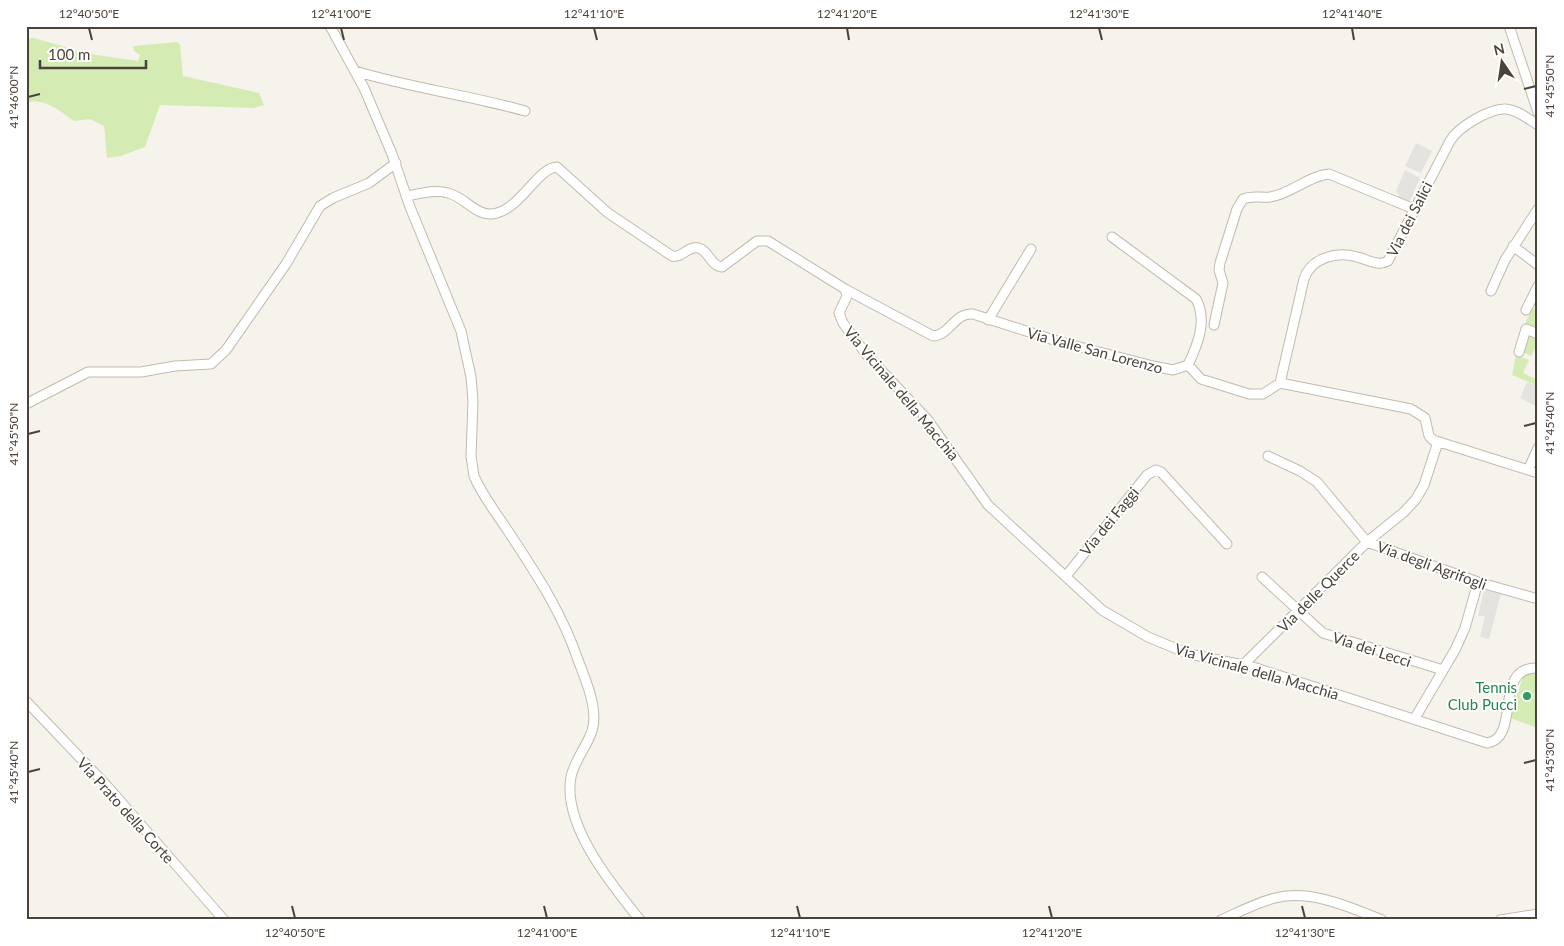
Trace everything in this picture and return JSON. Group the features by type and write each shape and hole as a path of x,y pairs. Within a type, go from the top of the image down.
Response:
{"street":[{"path":"330,26 355,71 396,163 406,196 451,301 466,348 472,389 470,452 474,476 557,609 586,685 594,722 590,736 571,775 571,792 577,818 586,842 599,867 640,920"},
{"path":"1508,26 1538,112"},
{"path":"355,71 402,84 484,100 525,111"},
{"name":"Via dei Salici","path":"1280,383 1302,284 1309,267 1316,261 1342,255 1386,263 1452,138 1462,128 1490,113 1505,109 1520,113 1538,125"},
{"path":"26,404 91,372 141,372 179,366 211,364 227,348 290,258 320,206 333,198 369,183 396,163"},
{"path":"406,196 445,192 456,196 483,213 496,213 520,199 547,170 557,167 608,213 670,255 680,256 691,249 698,248 716,266 722,267 757,241 766,240 845,289"},
{"path":"1214,325 1223,283 1219,267 1238,206 1243,199 1274,196 1317,177 1330,174 1414,209"},
{"path":"1491,292 1513,246 1538,209"},
{"path":"1112,237 1196,299 1201,311 1199,338 1188,365 1201,379 1249,394 1263,394 1280,383 1414,410 1425,418 1429,436 1438,442 1538,473"},
{"path":"1513,246 1538,265"},
{"path":"988,320 1031,249"},
{"path":"1526,310 1538,286"},
{"name":"Via Valle San Lorenzo","path":"845,289 932,336 942,333 965,314 973,314 988,320 1165,369 1176,370 1188,365"},
{"name":"Via Vicinale della Macchia","path":"845,289 847,296 840,307 840,318 866,354 926,419 993,510 1095,605 1148,637 1189,654 1242,666 1415,718 1482,742 1494,741 1502,732 1515,678 1523,670 1538,668"},
{"path":"1519,352 1526,329 1538,334"},
{"name":"Via delle Querce","path":"1242,666 1367,542 1404,512 1416,499 1424,485 1438,442"},
{"path":"1528,470 1538,448"},
{"name":"Via degli Agrifogli","path":"1268,456 1300,471 1317,482 1367,542 1478,582 1538,599"},
{"name":"Via dei Faggi","path":"1066,576 1147,474 1156,470 1161,472 1227,544"},
{"name":"Via dei Lecci","path":"1262,577 1314,627 1331,636 1443,670"},
{"path":"1415,718 1465,628 1478,582"},
{"name":"Via Prato della Corte","path":"26,701 108,787 224,920"},
{"path":"1221,920 1267,900 1293,896 1348,906 1382,920"},
{"path":"1500,920 1538,914"}],"green space":[{"path":"26,38 34,38 90,54 138,61 140,55 134,51 133,46 177,42 180,45 183,76 259,93 264,105 253,108 160,105 145,147 121,156 107,158 104,126 90,119 74,121 45,103 26,103"},
{"path":"1532,308 1538,311 1538,330 1525,324"},
{"path":"1528,334 1538,337 1538,343 1531,356 1523,352"},
{"path":"1516,355 1529,360 1523,373 1538,380 1538,386 1512,375"},
{"name":"Tennis Club Pucci","path":"1538,672 1538,728 1510,718 1524,673"}],"shaded area":[{"path":"1416,143 1432,151 1421,173 1405,166"},
{"path":"1405,170 1420,178 1408,205 1397,199 1399,195 1396,191"},
{"path":"1527,382 1538,386 1538,407 1520,398"},
{"path":"1484,590 1501,594 1489,639 1480,637 1485,616 1478,616"}],"place":[{"name":"Tennis Club Pucci","path":"1527,696"}]}
